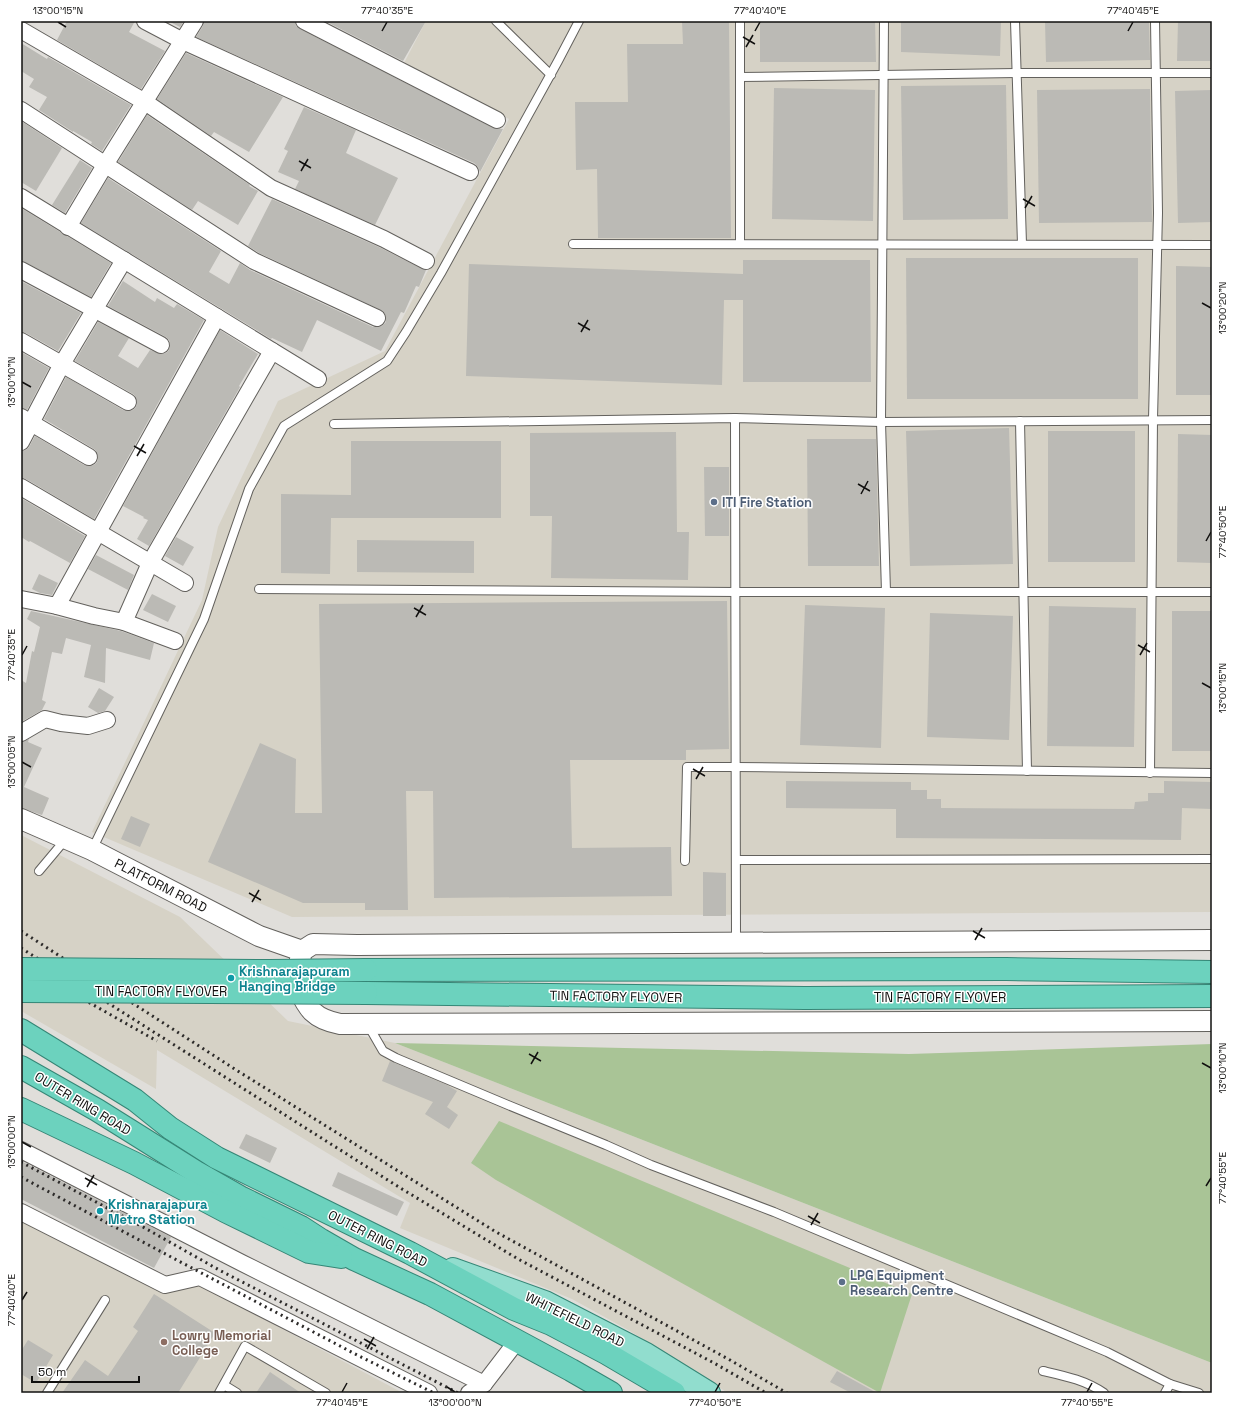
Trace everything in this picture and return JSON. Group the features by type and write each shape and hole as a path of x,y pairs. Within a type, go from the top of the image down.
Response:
{"highway":[{"name":"TIN FACTORY FLYOVER","path":"21,969 261,971 1006,969 1212,972"},
{"name":"TIN FACTORY FLYOVER","path":"21,990 805,998 1212,996"},
{"name":"OUTER RING ROAD","path":"21,1030 135,1100 170,1128 217,1158 410,1254 514,1309 551,1324 606,1353 674,1393"},
{"name":"OUTER RING ROAD","path":"21,1041 62,1067 88,1071"},
{"name":"OUTER RING ROAD","path":"21,1067 97,1110 196,1172 240,1197 301,1227 354,1259 430,1294 572,1370 611,1393"},
{"name":"OUTER RING ROAD","path":"21,1109 134,1163 225,1211 309,1252 354,1259"}],"main road":[{"name":"WHITEFIELD ROAD","path":"410,1254 545,1302 646,1354 709,1393"}],"street":[{"path":"145,21 183,41 470,172"},
{"path":"68,226 195,21"},
{"path":"304,21 497,120"},
{"path":"21,30 145,102 271,188 384,239 426,261"},
{"path":"21,110 254,261 377,318"},
{"path":"21,198 318,379"},
{"path":"21,442 26,420 62,364 124,260"},
{"path":"21,270 160,344"},
{"path":"57,606 217,317"},
{"path":"21,341 128,402"},
{"path":"124,622 150,563 272,351"},
{"path":"26,420 89,457"},
{"path":"21,487 185,582"},
{"path":"21,599 124,622 175,641"},
{"path":"21,733 45,719 61,723 88,726 107,720"},
{"name":"PLATFORM ROAD","path":"21,818 92,850 259,936 302,950"},
{"path":"1212,940 313,944 302,950 295,982 308,1008 320,1017 340,1024 552,1022 1212,1021"},
{"path":"21,1150 484,1384"},
{"path":"21,1212 165,1285 200,1277 429,1393"},
{"path":"469,1393 484,1384 517,1341"}],"lane":[{"path":"496,21 551,75"},
{"path":"92,850 204,619 249,489 284,426 387,361 441,273 551,75 579,21"},
{"path":"740,21 740,244"},
{"path":"884,21 881,422 886,592"},
{"path":"1015,21 1022,244"},
{"path":"1150,772 1153,419 1158,245 1155,21"},
{"path":"740,77 1016,73 1212,73"},
{"path":"572,244 1212,245"},
{"path":"736,418 736,943"},
{"path":"334,424 736,418 881,422 1153,419 1212,420"},
{"path":"1020,421 1027,771"},
{"path":"258,589 736,592 1212,592"},
{"path":"685,861 687,767 1212,773"},
{"path":"39,871 66,838"},
{"path":"736,860 1212,859"},
{"path":"368,1024 383,1051 396,1058 508,1106 606,1144 651,1165 774,1212 1107,1352 1170,1384 1199,1393"},
{"path":"47,1393 105,1300"},
{"path":"220,1393 245,1346 326,1393"},
{"path":"1043,1371 1075,1378 1092,1385 1104,1393"},
{"path":"1165,1393 1170,1384"},
{"path":"224,1385 237,1393"}],"shaded area":[{"path":"426,21 1212,21 1212,912 292,917 92,832 202,600 218,527 278,401 385,351 509,119 404,63"},
{"path":"21,835 180,917 288,1021 395,1043 1212,1363 1212,1393 728,1393 630,1331 572,1299 400,1228 410,1203 157,1050 156,1089 21,1011"},
{"name":"Lowry Memorial College","path":"21,1216 167,1292 199,1285 403,1393 21,1393"}],"green space":[{"path":"395,1043 909,1054 1212,1044 1212,1363"},
{"path":"499,1121 912,1294 880,1393 496,1180 471,1163"}],"building":[{"path":"67,21 135,21 129,32 165,51 141,89 57,40"},
{"path":"168,21 184,21 180,27"},
{"path":"204,21 295,21 296,26 300,29 493,128 503,129 480,172 474,163 196,37 203,26"},
{"path":"325,21 426,21 403,61"},
{"path":"682,21 729,21 731,238 598,238 597,169 576,170 575,102 628,102 627,44 683,44"},
{"path":"760,21 875,21 876,62 760,62"},
{"path":"901,21 1001,21 1000,56 901,52"},
{"path":"1045,21 1149,21 1150,60 1046,62"},
{"path":"1178,21 1212,21 1212,61 1177,61"},
{"path":"21,43 131,105 102,151 91,144 92,142 73,132 39,110 47,97 29,87 34,79 21,71"},
{"path":"186,53 283,97 249,152 214,132 211,136 157,99"},
{"path":"1006,85 1008,219 903,220 901,86"},
{"path":"774,88 875,90 873,221 772,219"},
{"path":"1150,89 1152,222 1039,223 1037,90"},
{"path":"1212,90 1212,222 1178,223 1175,91"},
{"path":"304,107 356,130 346,153 398,178 375,225 295,189 299,181 278,172 288,151 284,149"},
{"path":"147,115 258,191 238,225 198,201 192,210 118,162"},
{"path":"21,121 62,148 36,191 21,182"},
{"path":"80,160 92,168 65,213 52,205"},
{"path":"108,178 221,251 209,272 229,284 240,263 250,270 373,327 382,326 386,322 384,312 381,310 259,253 248,246 272,199 426,270 419,287 416,286 404,313 401,312 381,351 317,320 302,352 272,338 271,339 81,223"},
{"path":"21,208 111,263 91,297 21,261"},
{"path":"906,258 1138,258 1138,399 907,399"},
{"path":"743,260 870,260 871,382 743,382 743,300 724,300 722,385 466,376 469,264 743,274"},
{"path":"1176,266 1212,267 1212,395 1176,395"},
{"path":"21,281 81,313 58,351 26,333 21,332"},
{"path":"123,281 155,302 157,298 174,308 177,304 204,320 94,519 26,479 21,478 21,451 26,450 29,447 35,436 84,465 94,465 97,462 97,452 94,449 44,419 66,377 123,410 133,410 136,407 136,397 133,394 75,361 98,322 129,338 118,356 138,368 150,350 161,354 166,353 169,350 170,344 166,337 108,306"},
{"path":"220,330 258,354 149,546 137,539 148,520 123,506"},
{"path":"21,352 49,368 27,410 21,408"},
{"path":"1009,428 1013,564 910,566 906,431"},
{"path":"1048,431 1135,431 1135,562 1048,562"},
{"path":"676,432 677,532 689,532 688,580 551,578 552,516 530,516 530,433"},
{"path":"1178,434 1212,435 1212,563 1177,562"},
{"path":"807,439 876,439 879,566 808,566"},
{"path":"351,441 501,441 501,518 331,518 330,574 281,573 281,494 351,495"},
{"path":"704,467 729,467 729,536 705,536"},
{"path":"21,498 85,536 70,563 21,537"},
{"path":"176,537 194,547 183,566 165,556"},
{"path":"357,540 474,541 474,573 357,572"},
{"path":"96,555 134,575 128,590 88,569"},
{"path":"39,574 58,583 52,595 40,593 32,589"},
{"path":"152,594 176,606 168,622 143,610"},
{"path":"727,601 729,749 686,750 686,760 570,760 572,848 671,847 672,896 434,898 433,791 406,791 408,910 365,910 365,903 303,903 208,862 260,743 296,759 295,813 322,813 319,604"},
{"path":"805,605 885,608 881,748 800,745"},
{"path":"1049,606 1136,608 1134,747 1047,746"},
{"path":"31,611 121,631 154,643 150,660 106,648 105,683 84,677 91,645 66,638 62,654 52,652 42,700 46,702 42,710 21,722 21,680 26,683 32,651 34,652 40,627 27,619"},
{"path":"1172,611 1212,611 1212,751 1172,751"},
{"path":"930,613 1013,616 1009,740 927,737"},
{"path":"99,688 114,697 105,711 98,713 88,707"},
{"path":"29,739 28,742 42,748 24,787 49,798 42,815 21,808 21,742"},
{"path":"786,781 911,782 911,790 927,790 927,799 941,799 941,808 1134,809 1135,802 1148,801 1148,793 1164,793 1164,781 1212,782 1212,809 1182,808 1181,840 896,838 896,809 786,808"},
{"path":"131,816 150,824 140,847 121,839"},
{"path":"703,872 726,873 726,916 703,916"},
{"path":"390,1061 447,1085 457,1091 447,1107 458,1115 449,1129 425,1114 433,1102 382,1081"},
{"path":"246,1134 277,1148 270,1163 239,1148"},
{"name":"Krishnarajapura Metro Station","path":"21,1161 171,1237 154,1268 21,1199"},
{"path":"338,1172 404,1202 397,1216 332,1186"},
{"path":"154,1294 215,1333 178,1393 62,1393 85,1360 108,1376 138,1331 133,1327"},
{"path":"28,1340 53,1355 36,1383 21,1374 21,1351"},
{"path":"837,1371 877,1393 851,1393 830,1382"},
{"path":"270,1372 301,1393 256,1393"}],"railway":[{"path":"21,931 233,1068 496,1232 730,1360 787,1393"},
{"path":"21,948 402,1189 518,1259 714,1363 766,1393"},
{"path":"21,964 157,1041"},
{"path":"21,1162 143,1227 221,1271 458,1393"},
{"path":"21,1177 359,1356 434,1393"}],"place":[{"name":"ITI Fire Station","path":"714,502"},
{"name":"Krishnarajapuram Hanging Bridge","path":"231,978"},
{"name":"Krishnarajapura Metro Station","path":"100,1211"},
{"name":"LPG Equipment Research Centre","path":"842,1282"},
{"name":"Lowry Memorial College","path":"164,1342"}]}
